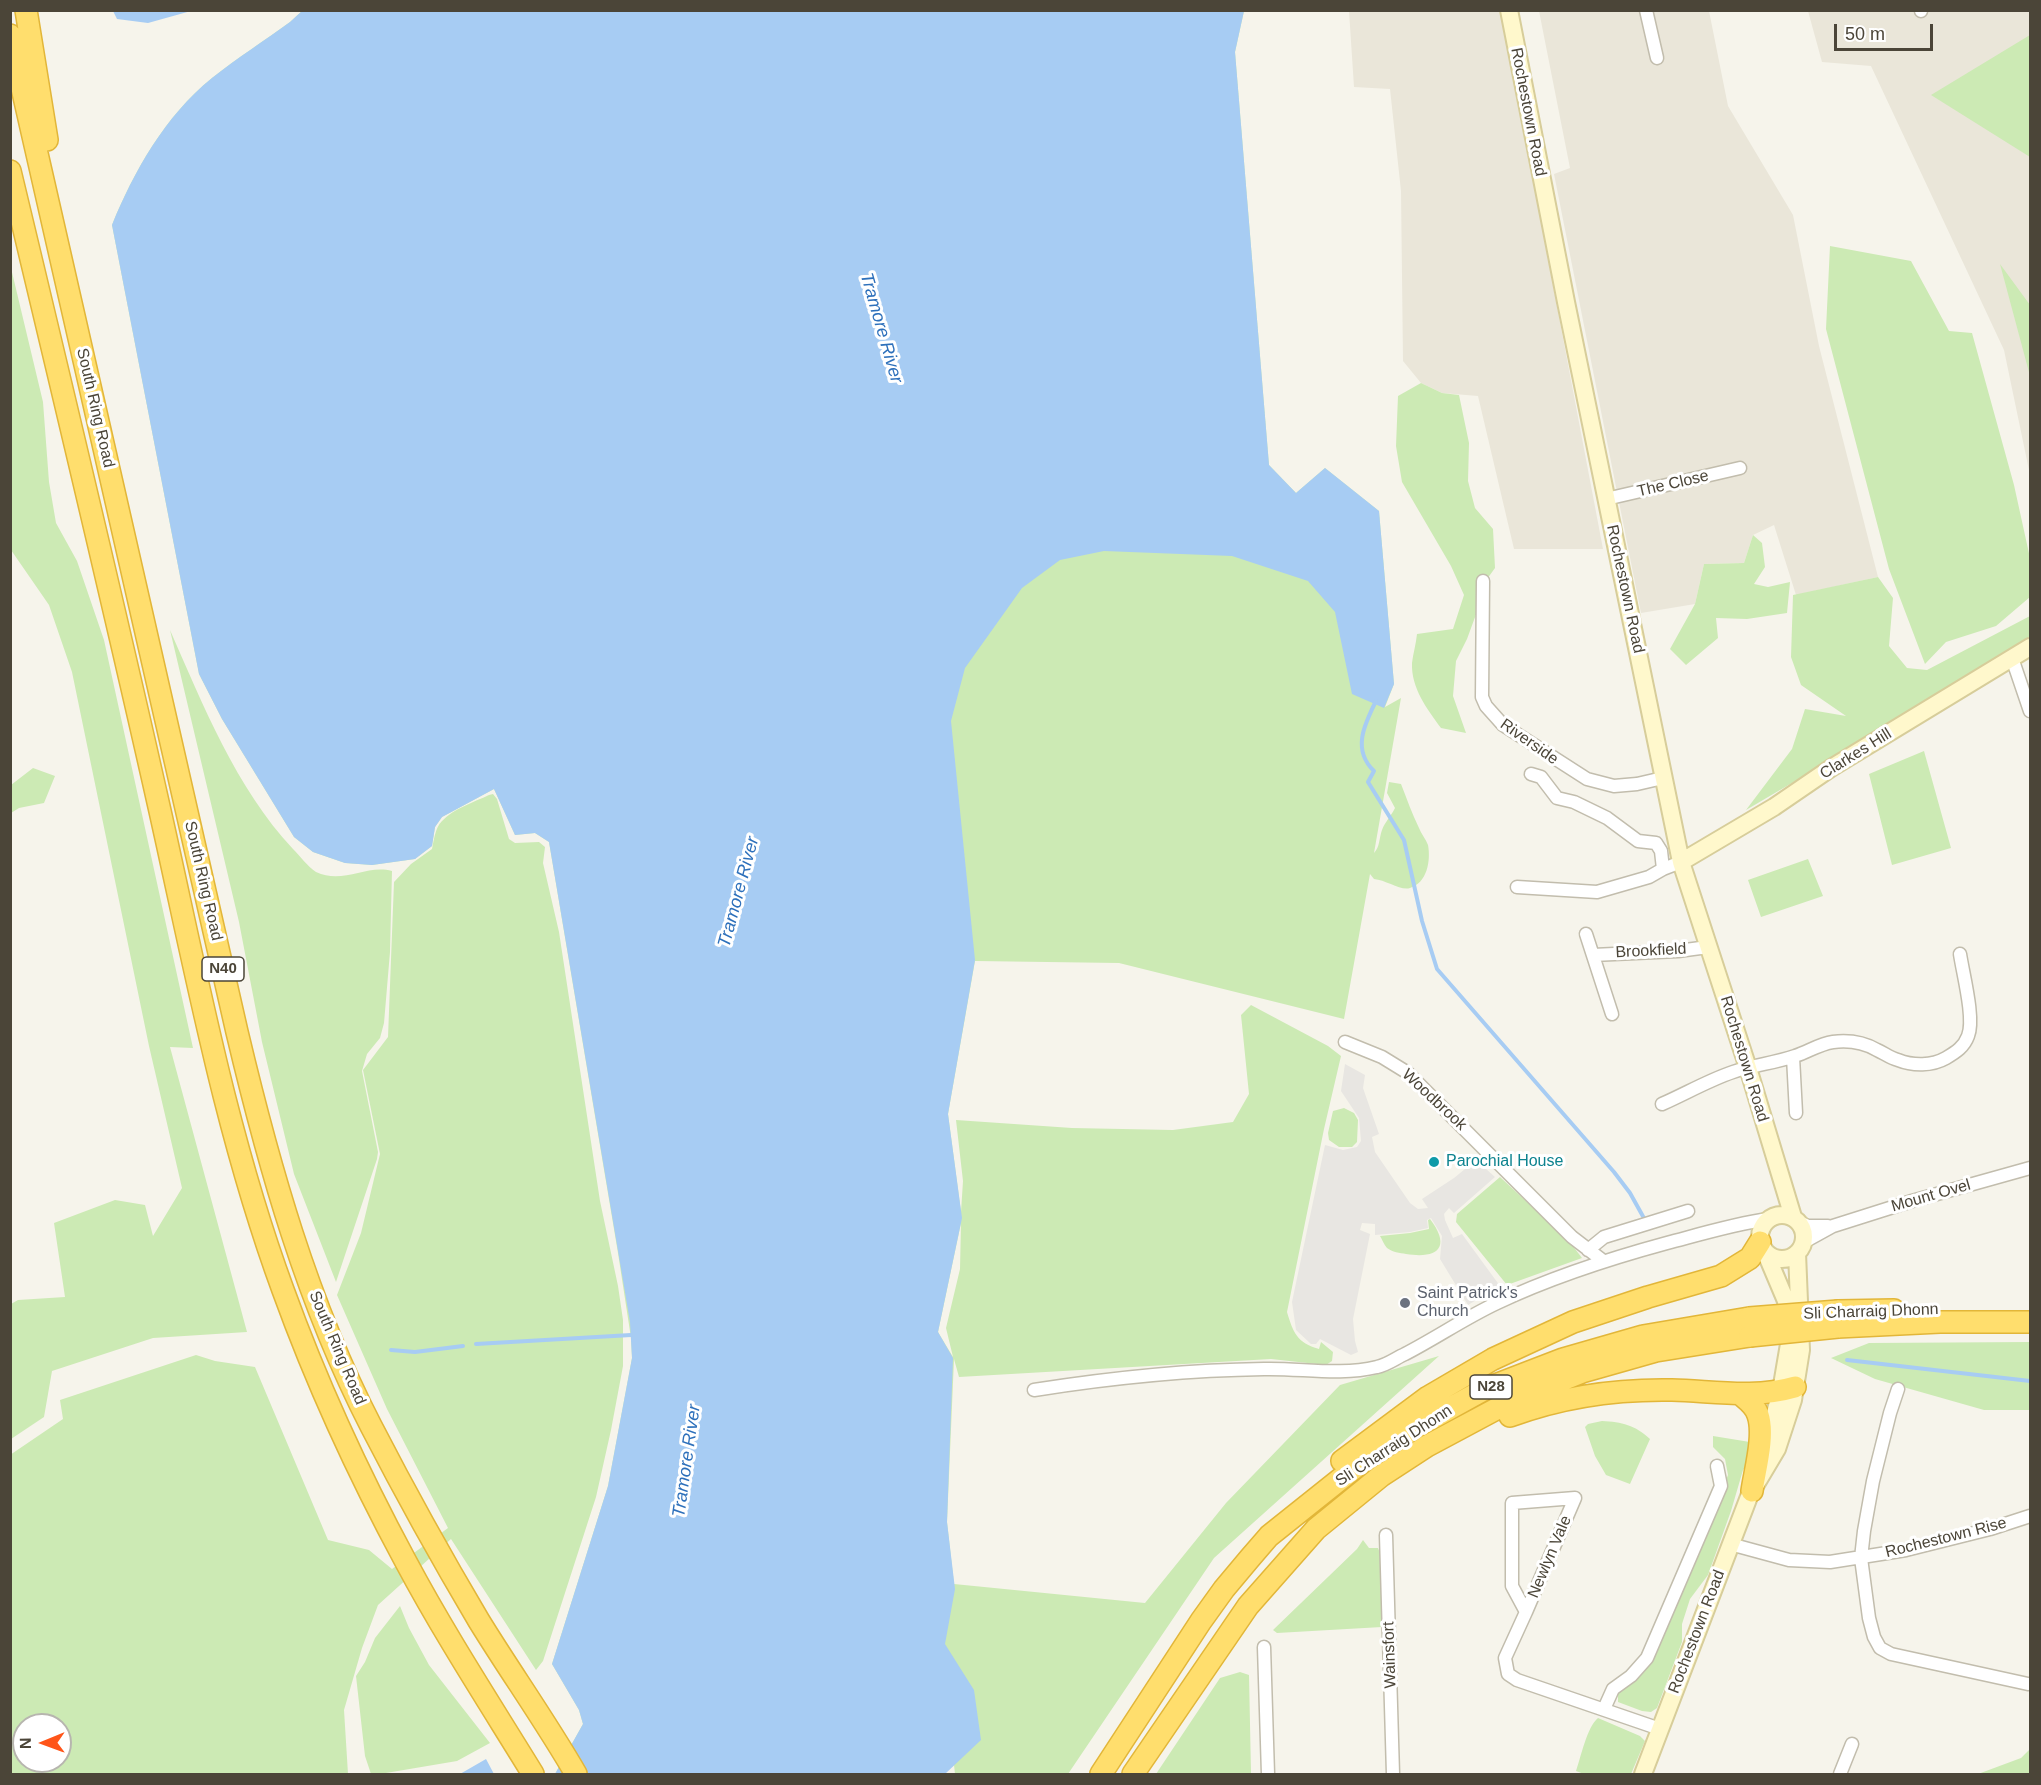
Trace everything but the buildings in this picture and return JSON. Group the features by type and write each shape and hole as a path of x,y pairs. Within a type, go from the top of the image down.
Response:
{"highway":[{"path":"16,10 32,130"},
{"path":"26,10 80,346"},
{"name":"South Ring Road","path":"10,35 260,1128 305,1272 336,1353 370,1425 409,1498 479,1621 576,1774"},
{"name":"South Ring Road","path":"10,171 116,615 233,1130 260,1222 283,1292 312,1363 345,1442 379,1512 436,1615 533,1774"},
{"path":"1269,1536 1292,1508 1349,1455 1437,1392 1493,1359 1573,1322 1721,1276 1750,1258 1761,1243"},
{"name":"Sli Charraig Dhonn","path":"1101,1774 1224,1589 1269,1536 1358,1465 1418,1426 1485,1389 1563,1359 1643,1336 1949,1309 2031,1310"},
{"name":"Sli Charraig Dhonn","path":"1838,1319 2031,1322"},
{"name":"Sli Charraig Dhonn","path":"1133,1774 1248,1606 1316,1529 1382,1476 1427,1446 1515,1399 1581,1372 1749,1327"},
{"path":"1427,1446 1533,1407 1615,1391 1671,1390 1766,1394 1788,1389"},
{"path":"1740,1394 1752,1403 1758,1415 1761,1432 1752,1491"}],"main road":[{"name":"Rochestown Road","path":"1509,10 1681,862 1748,1068 1774,1158 1796,1220"},
{"name":"Clarkes Hill","path":"1681,862 1774,807 1831,768 2031,647"},
{"name":"Rochestown Road","path":"1769,1218 1776,1201 1774,1158"},
{"path":"1782,1214 1796,1220 1804,1231 1800,1247 1783,1259 1769,1255 1761,1243 1762,1227 1769,1218 1782,1214"},
{"name":"Rochestown Road","path":"1643,1774 1730,1544 1752,1491 1765,1473 1776,1449 1793,1400 1788,1389 1789,1344 1786,1301 1761,1243"},
{"name":"Rochestown Road","path":"1788,1389 1801,1350 1800,1247"}],"street":[{"path":"1646,10 1657,58"},
{"name":"The Close","path":"1606,499 1740,468"},
{"name":"Riverside","path":"1483,581 1482,697 1494,717 1587,779 1614,786 1663,778"},
{"path":"2012,658 2031,711"},
{"path":"1531,774 1541,777 1557,798 1574,802 1607,818 1638,841 1656,843 1661,851 1663,869"},
{"path":"1517,887 1598,892 1649,877 1681,862"},
{"name":"Brookfield","path":"1586,934 1612,1014"},
{"name":"Brookfield","path":"1593,955 1677,951 1708,947"},
{"path":"1662,1104 1731,1072 1793,1057 1812,1047 1827,1043 1846,1041 1867,1045 1896,1060 1915,1064 1942,1060 1959,1050 1968,1036 1970,1017 1960,954"},
{"name":"Woodbrook","path":"1345,1042 1382,1057 1408,1073 1524,1191 1572,1237 1602,1260"},
{"path":"1793,1057 1796,1113"},
{"name":"Mount Ovel","path":"1800,1247 1833,1226 2031,1168"},
{"path":"1588,1250 1604,1237 1688,1211"},
{"path":"1034,1390 1115,1378 1265,1369 1347,1372 1380,1367 1494,1305 1541,1283 1602,1260 1732,1225 1769,1218"},
{"name":"Mount Ovel","path":"1796,1220 1808,1226 1833,1226"},
{"path":"1732,1225 1751,1231 1761,1243"},
{"name":"Rochestown Rise","path":"1898,1389 1874,1481 1861,1557 1869,1618 1874,1637 1880,1648 1891,1654 2028,1684"},
{"path":"1604,1709 1613,1689 1631,1676 1647,1658 1721,1486 1717,1466"},
{"name":"Newlyn Vale","path":"1526,1612 1512,1586 1512,1503 1575,1498 1526,1612 1505,1658 1508,1674 1517,1680 1660,1730"},
{"name":"Rochestown Rise","path":"1730,1544 1789,1560 1830,1562 1906,1550 2031,1516"},
{"name":"Wainsfort","path":"1386,1535 1394,1774"},
{"path":"1264,1647 1268,1774"},
{"path":"1840,1774 1852,1744"}],"shaded area":[{"path":"1349,11 1501,11 1603,549 1514,549 1478,396 1442,393 1421,383 1403,361 1401,191 1390,89 1354,87"},
{"path":"1539,11 1709,11 1728,106 1793,215 1819,346 1878,577 1796,595 1774,525 1753,535 1744,563 1704,564 1695,604 1641,613 1554,174 1570,168"},
{"path":"1808,11 2030,11 2030,475 2004,350 1871,66 1822,62"},
{"path":"1345,1064 1365,1075 1363,1088 1379,1134 1372,1137 1375,1152 1410,1203 1418,1209 1428,1208 1422,1199 1476,1160 1495,1177 1454,1213 1449,1208 1444,1214 1453,1238 1462,1234 1500,1286 1468,1305 1440,1259 1442,1236 1431,1218 1427,1220 1428,1228 1375,1235 1375,1224 1362,1223 1360,1230 1370,1234 1353,1319 1358,1352 1351,1355 1320,1339 1316,1344 1311,1344 1296,1330 1292,1302 1325,1145 1343,1150 1357,1147 1361,1141 1359,1118 1341,1091"}],"green space":[{"path":"302,11 1244,11 1235,52 1269,465 1296,493 1325,468 1379,511 1394,684 1385,707 1401,698 1374,853 1383,827 1395,808 1387,793 1389,782 1401,784 1428,845 1428,864 1420,881 1406,889 1374,879 1370,874 1344,1019 1119,963 975,961 948,1114 961,1212 963,1181 956,1120 1072,1128 1173,1130 1233,1122 1249,1094 1241,1015 1251,1005 1328,1046 1341,1056 1287,1312 1294,1331 1301,1340 1319,1349 1321,1342 1333,1352 1332,1361 1326,1365 1271,1359 959,1377 954,1359 947,1522 954,1584 1145,1603 1226,1503 1340,1385 1439,1356 1214,1558 1068,1774 955,1774 954,1765 943,1774 555,1774 583,1724 579,1710 552,1664 608,1486 632,1358 618,1253 549,842 535,833 515,835 494,789 442,817 435,827 432,846 415,859 372,865 345,863 313,852 294,837 222,719 199,674 112,225 141,165 180,109 212,78","holes":["961,1223 960,1269 946,1328 953,1357 938,1332"]},
{"path":"2030,35 2030,157 1931,95"},
{"path":"1830,246 1911,261 1949,331 1972,333 2014,485 2030,558 2030,597 1996,626 1946,642 1925,664 1889,569 1826,329"},
{"path":"2000,264 2030,305 2030,376"},
{"path":"11,268 43,402 49,482 56,523 77,561 104,640 193,1048 170,1047 247,1332 153,1338 52,1371 44,1417 11,1439 11,1304 18,1300 65,1297 54,1223 115,1200 145,1205 153,1236 182,1188 149,1046 72,672 49,605 11,550"},
{"path":"1421,383 1442,393 1459,395 1469,443 1468,481 1475,508 1493,529 1495,568 1482,586 1478,609 1456,661 1453,696 1466,733 1441,728 1421,698 1412,672 1417,634 1453,629 1464,595 1451,566 1402,482 1396,446 1398,396"},
{"path":"1753,535 1762,543 1765,567 1754,584 1768,587 1790,582 1787,613 1747,619 1716,618 1718,638 1686,665 1670,649 1695,604 1704,564 1744,563"},
{"path":"1878,577 1893,598 1889,646 1907,668 1927,670 2030,616 2030,640 1746,810 1792,749 1805,709 1846,716 1801,685 1791,657 1793,595"},
{"path":"170,630 208,716 238,773 254,800 304,861 316,872 326,875 345,876 373,870 392,871 390,952 384,1023 380,1038 367,1054 362,1071 378,1152 336,1282 294,1174 262,1042 239,922"},
{"path":"1924,751 1951,848 1892,865 1869,774"},
{"path":"33,768 55,776 44,803 19,808 11,813 11,785"},
{"path":"493,794 497,799 509,839 515,843 539,842 545,847 543,863 559,932 600,1201 623,1320 623,1366 596,1497 543,1661 536,1670 451,1539 378,1605 362,1648 344,1710 348,1774 11,1774 10,1455 63,1419 60,1400 196,1355 215,1361 255,1367 328,1540 369,1550 392,1569 448,1528 387,1409 337,1295 361,1233 380,1154 363,1070 388,1037 394,882 411,864 432,849 435,834 442,821 464,806"},
{"path":"1808,859 1823,896 1761,917 1748,880"},
{"path":"1344,1108 1354,1113 1358,1120 1357,1142 1352,1147 1339,1147 1329,1140 1328,1133 1333,1111"},
{"path":"1500,1177 1569,1241 1582,1258 1507,1285 1456,1222 1457,1214"},
{"path":"1430,1219 1440,1237 1438,1249 1433,1253 1417,1255 1394,1251 1387,1248 1380,1236 1429,1229 1428,1220"},
{"path":"2030,1342 2030,1410 1984,1410 1875,1379 1831,1358 1869,1343"},
{"path":"1602,1421 1628,1425 1650,1439 1630,1484 1606,1475 1595,1456 1585,1427 1588,1424"},
{"path":"1713,1436 1756,1443 1754,1459 1743,1470 1708,1575 1690,1599 1682,1624 1682,1642 1657,1708 1651,1712 1642,1711 1618,1702 1618,1691 1645,1671 1660,1642 1728,1475 1725,1459 1713,1447"},
{"path":"1363,1540 1369,1548 1378,1548 1381,1556 1382,1627 1277,1633 1273,1630 1357,1549"},
{"path":"400,1606 429,1665 490,1743 457,1761 371,1774 365,1756 356,1676 375,1638"},
{"path":"1240,1672 1249,1675 1251,1773 1255,1774 1156,1774 1220,1678"},
{"path":"1598,1718 1640,1736 1645,1741 1631,1774 1584,1774 1576,1771 1588,1735"},
{"path":"2030,1749 2030,1774 1978,1774 2021,1758"}],"water":[{"path":"113,11 191,11 148,23 117,19"},
{"name":"Tramore River","path":"302,11 1244,11 1235,52 1269,465 1296,493 1325,468 1379,511 1394,684 1384,708 1352,694 1335,612 1308,581 1232,556 1104,551 1060,560 1022,588 965,668 951,721 975,960 948,1114 962,1218 938,1332 953,1358 947,1522 955,1589 945,1644 974,1690 981,1740 945,1774 555,1774 583,1724 579,1710 552,1664 608,1486 632,1358 630,1322 549,842 535,833 515,835 494,789 442,817 435,827 432,846 415,859 372,865 345,863 313,852 294,837 222,719 199,674 112,225 141,165 180,109 212,78"},
{"path":"486,1759 494,1774 460,1774"}],"waterway":[{"path":"1376,701 1362,737 1363,755 1374,771 1368,782 1404,840 1422,921 1437,969 1614,1172 1630,1193 1645,1220"},
{"path":"476,1344 631,1335"},
{"path":"391,1350 415,1352 463,1346"},
{"path":"1847,1360 2030,1381"}],"place":[{"name":"Parochial House","path":"1434,1162"},
{"name":"Saint Patrick's Church","path":"1405,1303"}]}
